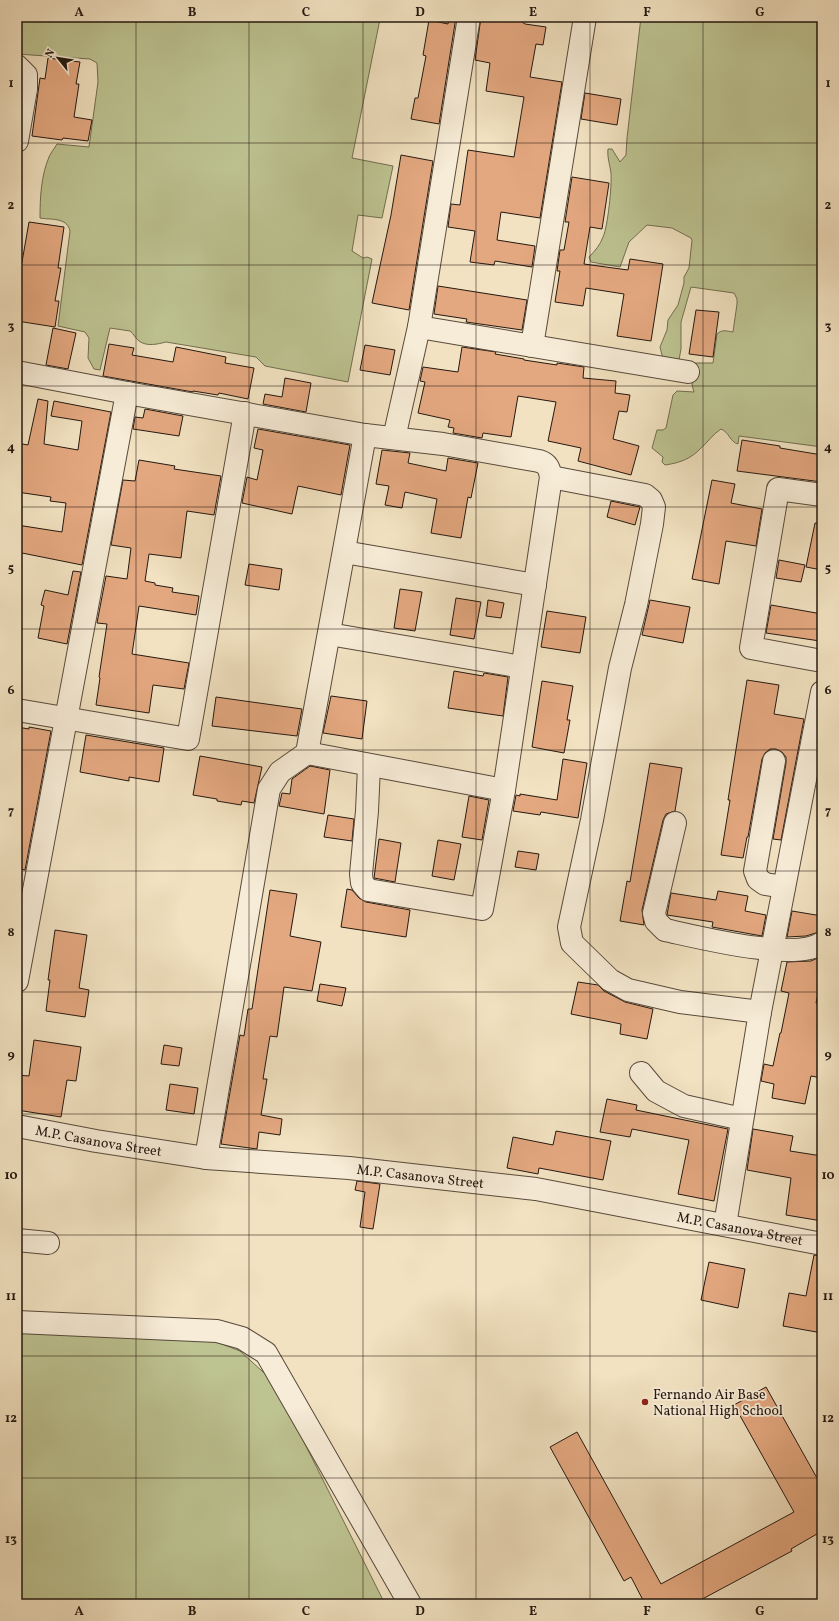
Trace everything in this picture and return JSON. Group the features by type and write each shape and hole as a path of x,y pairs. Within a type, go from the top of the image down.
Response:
{"street":[{"path":"394,438 419,327 469,17"},
{"path":"532,346 585,17"},
{"path":"17,66 26,76 26,90 17,141"},
{"path":"419,327 688,372"},
{"path":"17,372 365,435 443,444 539,461 546,464 550,468 551,477 504,790 482,909 368,890 362,883 361,874 367,811 368,766"},
{"path":"17,981 128,393"},
{"path":"17,710 188,739 245,413"},
{"path":"206,1158 269,789 280,772 307,753 365,435"},
{"path":"551,477 645,494 651,500 654,507 636,605 620,668 592,820 569,927 572,943 610,980 628,990 680,1002 760,1012"},
{"path":"822,495 778,490 750,648 822,660"},
{"path":"344,552 535,585"},
{"path":"329,634 522,667"},
{"path":"725,1225 760,1012 822,692"},
{"path":"307,753 368,766 504,790"},
{"path":"774,761 755,871 758,879 765,884 784,887"},
{"path":"675,823 654,913 656,922 664,930 772,951 807,950 816,948 822,943"},
{"path":"641,1073 656,1091 684,1106 742,1119"},
{"name":"M.P. Casanova Street","path":"17,1126 96,1141 206,1158 349,1168 536,1189 822,1244"},
{"path":"17,1240 48,1244"},
{"path":"17,1322 217,1331 242,1338 266,1353 410,1604"}],"green space":[{"path":"21,17 369,17 380,19 352,158 393,166 382,218 358,215 352,251 363,258 367,257 372,259 348,382 265,366 256,357 166,342 160,344 145,344 139,341 130,331 110,328 100,370 94,369 88,358 89,338 85,332 58,326 70,231 66,223 62,221 40,218 40,210 46,164 57,144 89,147 98,82 97,63 90,59 17,54 17,38 19,37"},
{"path":"641,17 822,17 822,447 739,436 738,444 733,441 724,430 721,429 693,455 675,463 665,465 662,462 663,457 652,448 657,430 663,430 666,428 673,395 677,391 694,392 692,385 695,363 713,363 717,334 723,331 733,332 737,299 734,293 691,287 681,322 681,349 679,360 663,359 660,347 667,330 668,320 678,305 684,283 684,277 689,268 691,238 672,228 647,225 629,242 620,267 591,262 589,257 600,243 605,232 611,179 608,149 612,149 620,162 626,155"},
{"path":"17,1333 209,1339 240,1351 274,1382 385,1604 17,1604"}],"building":[{"path":"449,17 456,17 439,124 411,119 415,98 418,98 426,56 423,55 429,20 448,24"},
{"path":"481,17 522,17 522,22 525,24 546,27 543,45 536,44 530,77 562,82 540,218 501,212 497,240 535,246 532,267 495,261 494,265 470,262 475,231 448,227 451,204 460,205 468,150 514,157 524,97 486,91 490,63 475,60"},
{"path":"48,58 80,62 76,84 79,84 74,117 92,120 88,141 63,138 62,140 32,136 40,78 45,79"},
{"path":"585,93 621,99 617,125 581,119"},
{"path":"401,155 433,161 409,310 372,303 391,215"},
{"path":"572,177 609,183 602,229 590,227 584,264 628,270 630,259 663,264 651,341 617,336 624,294 586,288 583,306 555,302 560,271 557,271 560,250 564,250 569,222 565,222"},
{"path":"29,222 64,227 58,268 61,268 55,301 59,301 55,327 17,321 17,278 20,262 22,262"},
{"path":"438,286 527,300 522,330 466,322 467,319 434,314"},
{"path":"696,310 719,312 713,357 689,354"},
{"path":"53,328 76,333 68,369 46,365"},
{"path":"109,344 134,348 132,355 173,362 176,347 226,357 225,363 254,368 248,399 219,393 218,395 193,392 103,376"},
{"path":"365,345 395,350 390,375 360,370"},
{"path":"462,347 496,352 495,354 524,360 584,367 583,378 616,381 615,393 630,395 627,412 619,411 613,439 639,446 631,475 578,461 581,448 548,441 556,402 518,396 511,437 483,433 482,438 453,433 454,428 448,427 450,420 418,413 425,382 420,381 423,367 458,372"},
{"path":"285,378 311,383 306,412 263,404 265,394 282,397"},
{"path":"38,399 48,401 44,444 78,450 82,421 51,416 54,401 111,412 82,565 17,552 17,525 62,532 66,503 50,501 51,497 17,492 17,443 28,445"},
{"path":"145,409 183,416 179,436 133,429 135,417 143,418"},
{"path":"258,429 350,445 341,495 298,486 292,514 242,503 247,477 257,480 263,450 254,448"},
{"path":"742,440 822,455 822,482 737,471"},
{"path":"382,450 410,453 408,463 446,471 448,458 478,463 471,498 468,497 461,538 431,533 437,499 405,492 402,508 385,505 389,486 376,484"},
{"path":"139,460 175,466 174,469 221,476 214,515 187,511 181,558 149,554 145,581 155,583 155,585 173,588 172,592 199,596 196,615 139,606 132,654 189,663 184,689 153,685 149,713 96,705 107,624 97,623 106,576 127,579 131,548 111,545 123,480 135,481"},
{"path":"712,480 735,484 731,503 762,509 756,546 726,541 719,584 692,579"},
{"path":"611,501 640,507 635,525 607,517"},
{"path":"815,523 822,524 822,570 806,567"},
{"path":"779,560 805,565 801,582 776,578"},
{"path":"249,564 282,569 279,590 245,585"},
{"path":"73,571 81,572 67,644 38,638 44,606 41,605 45,590 68,595"},
{"path":"400,589 422,592 415,631 394,628"},
{"path":"456,598 481,602 474,639 450,635"},
{"path":"488,600 504,603 501,618 486,616"},
{"path":"650,600 690,607 683,643 642,635"},
{"path":"771,605 822,614 820,641 766,633"},
{"path":"547,611 586,617 580,653 541,647"},
{"path":"454,671 483,676 484,673 508,677 503,716 448,708"},
{"path":"747,680 779,685 774,714 804,719 781,840 773,839 786,757 782,752 776,749 770,749 765,753 762,759 743,858 721,855"},
{"path":"542,681 573,686 567,720 570,720 564,753 532,747"},
{"path":"331,696 367,701 362,739 323,733"},
{"path":"216,697 302,709 297,736 212,726"},
{"path":"17,727 29,729 29,727 51,731 25,870 17,868"},
{"path":"86,735 164,748 159,782 129,777 129,781 80,772"},
{"path":"200,756 262,767 254,803 242,801 241,805 193,795"},
{"path":"563,759 587,763 578,818 541,812 540,815 513,811 516,795 520,796 520,794 557,800"},
{"path":"650,763 682,768 675,811 666,814 663,820 642,910 644,925 620,921 627,881 630,882"},
{"path":"310,766 330,770 324,814 279,806 282,793 290,794 292,779"},
{"path":"469,796 489,800 482,840 462,837"},
{"path":"328,815 354,819 352,841 324,837"},
{"path":"379,839 401,843 395,882 374,878"},
{"path":"438,840 461,844 454,880 432,876"},
{"path":"518,851 539,854 536,870 515,867"},
{"path":"347,889 352,890 359,898 366,902 410,910 406,937 341,927"},
{"path":"270,890 297,894 290,936 321,942 312,991 284,987 277,1037 270,1036 263,1079 267,1079 261,1115 282,1119 280,1135 259,1132 257,1149 221,1144 240,1035 244,1036 248,1009 252,1009"},
{"path":"718,891 748,896 745,911 766,915 762,936 712,927 713,922 667,915 671,893 716,900"},
{"path":"792,911 822,916 822,931 806,936 787,937"},
{"path":"55,930 87,935 79,988 89,990 85,1017 46,1011 50,980 48,980"},
{"path":"822,956 822,975 816,1003 822,1004 822,1078 811,1076 805,1104 772,1098 774,1084 761,1081 764,1064 773,1066 781,1033 789,993 781,991 787,962 811,961"},
{"path":"578,982 598,985 604,991 625,1002 653,1009 647,1039 620,1034 621,1024 571,1014"},
{"path":"320,984 346,988 342,1006 317,1001"},
{"path":"34,1040 81,1047 76,1081 67,1080 61,1117 17,1110 17,1075 29,1076"},
{"path":"164,1045 182,1048 179,1066 161,1064"},
{"path":"170,1084 198,1088 194,1114 166,1110"},
{"path":"607,1099 637,1105 636,1110 728,1129 714,1201 678,1194 689,1140 632,1129 630,1137 600,1132"},
{"path":"753,1129 793,1136 790,1151 822,1156 822,1221 786,1215 791,1178 747,1170"},
{"path":"556,1131 611,1141 603,1180 539,1168 538,1174 507,1168 513,1137 553,1145"},
{"path":"357,1181 380,1184 373,1229 360,1227 365,1192 355,1190"},
{"path":"814,1255 822,1256 822,1333 783,1326 789,1293 806,1296"},
{"path":"709,1262 745,1269 738,1308 701,1300"},
{"path":"766,1387 822,1487 822,1531 791,1549 792,1551 693,1604 645,1604 631,1577 624,1581 550,1447 577,1432 661,1584 794,1512 734,1405"}],"place":[{"name":"Fernando Air Base National High School","path":"645,1402"}]}
